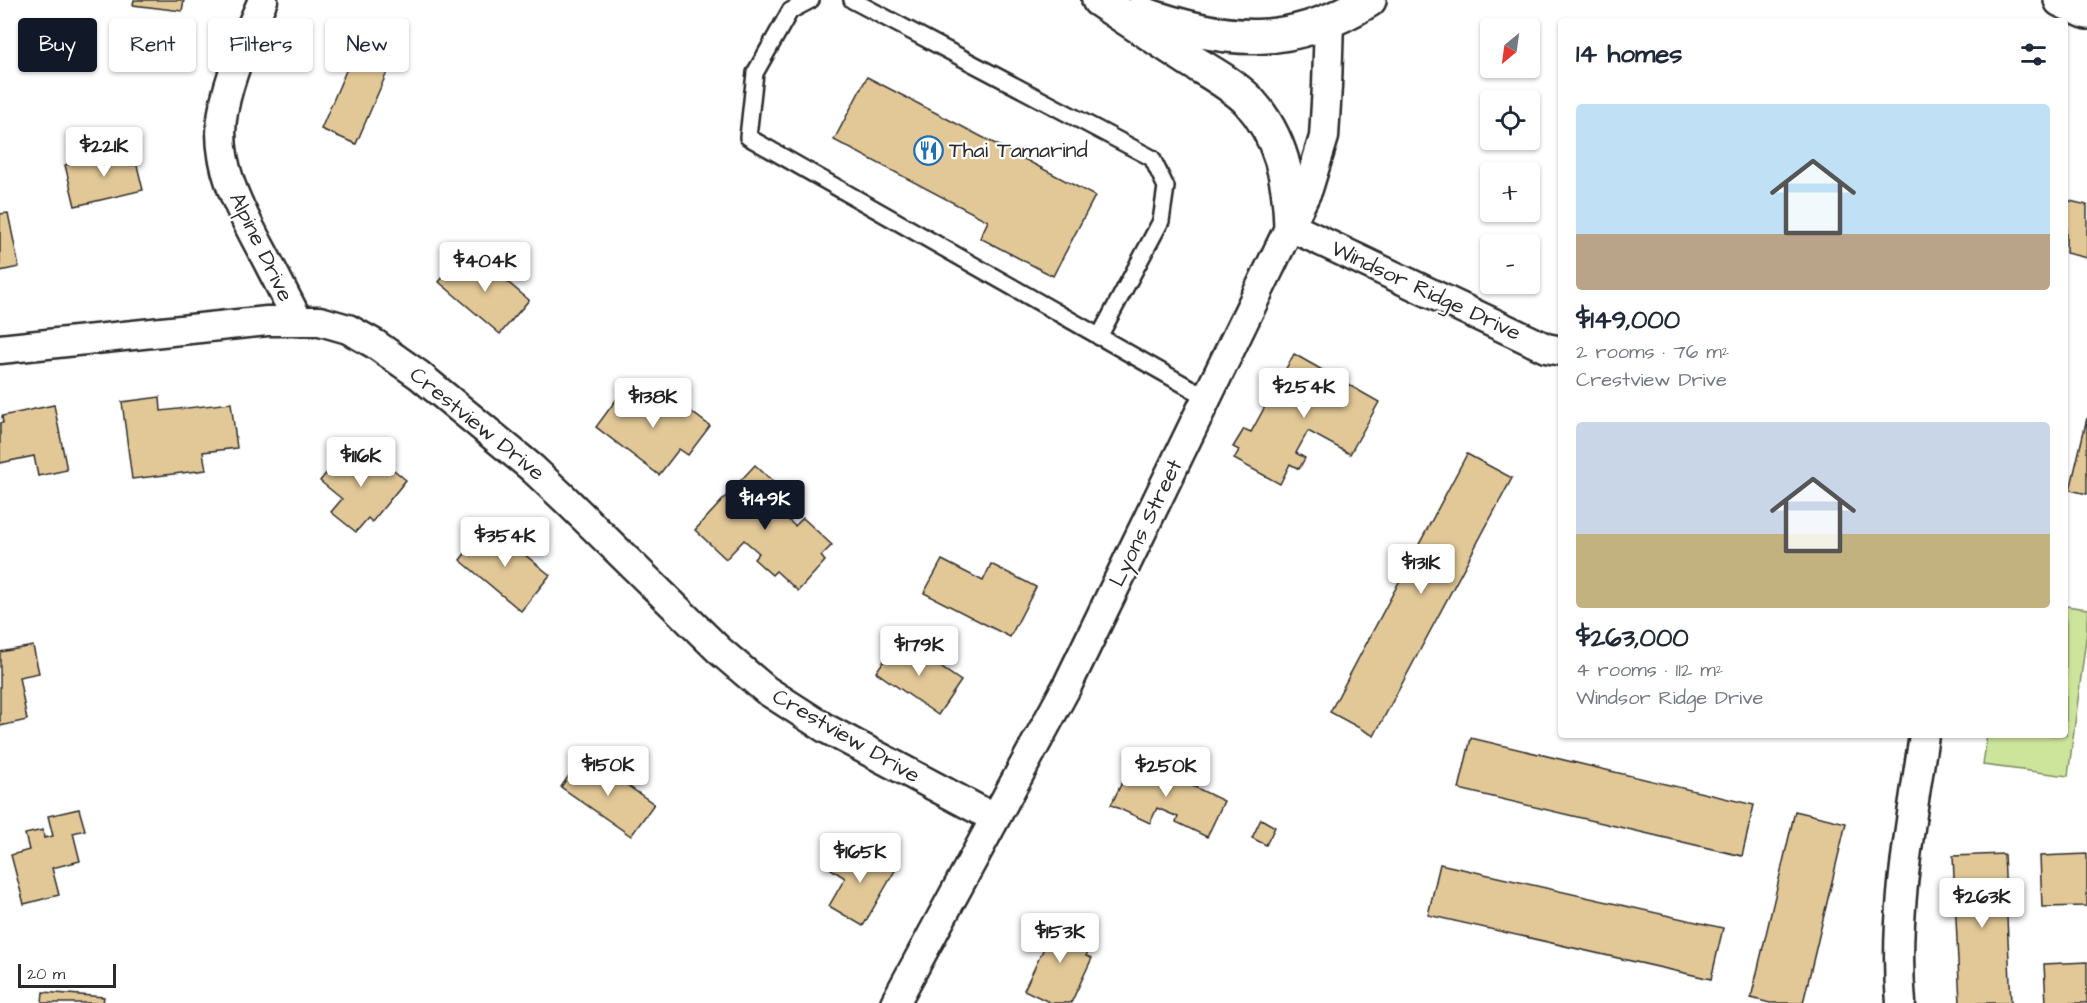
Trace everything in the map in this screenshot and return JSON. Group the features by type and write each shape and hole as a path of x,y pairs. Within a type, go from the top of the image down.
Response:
{"main road":[{"path":"1099,0 1247,99 1263,120 1276,143 1290,193 1291,227"},
{"path":"1111,0 1137,12 1202,33 1264,38 1297,32 1329,21 1369,0"},
{"path":"2061,0 2087,12"}],"street":[{"name":"Alpine Drive","path":"262,0 229,89 222,113 220,139 234,197 298,320"},
{"name":"Lyons Street","path":"895,1003 1067,686 1308,189 1324,137 1329,21"},
{"name":"Windsor Ridge Drive","path":"1291,227 1546,348 1558,350"},
{"name":"Crestview Drive","path":"0,349 267,321 320,321 348,329 375,344 427,381 532,468 720,651 766,690 825,728 994,818"},
{"path":"1901,1003 1898,964 1906,857 1924,738"}],"lane":[{"path":"811,0 790,11 755,73 748,137 1206,398"},
{"path":"852,0 1152,158 1166,187 1161,221 1099,337"}],"green space":[{"path":"2068,606 2087,609 2087,631 2068,776 1983,765 1987,738 2068,738"}],"building":[{"path":"134,0 184,0 182,11 133,5"},
{"path":"345,72 387,72 356,144 321,129"},
{"path":"867,77 1095,196 1053,276 980,238 988,221 834,140"},
{"path":"133,149 143,190 75,206 65,165"},
{"path":"2068,200 2087,205 2087,258 2068,253"},
{"path":"8,213 19,267 0,271 0,214"},
{"path":"460,256 474,267 480,259 529,300 500,334 439,282"},
{"path":"1294,354 1379,402 1350,454 1308,431 1296,453 1305,458 1299,469 1290,464 1280,484 1234,459 1239,450 1233,447 1244,429 1251,432"},
{"path":"624,389 644,404 640,409 647,415 665,392 710,426 688,455 679,449 659,475 596,427"},
{"path":"160,397 161,411 231,403 237,448 203,452 206,470 132,479 122,402"},
{"path":"54,405 67,470 38,476 34,456 0,463 2,416"},
{"path":"2087,418 2087,494 2070,490"},
{"path":"347,447 370,466 377,456 406,480 372,522 368,518 356,532 331,512 342,499 320,481"},
{"path":"1467,454 1512,478 1374,736 1330,712"},
{"path":"755,465 779,487 767,501 795,526 803,518 832,545 821,556 825,561 798,591 776,571 772,575 754,559 759,553 744,540 726,559 695,530"},
{"path":"488,525 550,575 521,611 460,560"},
{"path":"942,560 983,581 991,564 1036,587 1010,637 924,593"},
{"path":"899,639 961,681 938,715 876,672"},
{"path":"33,646 39,673 19,677 27,720 0,726 0,652"},
{"path":"1471,738 1754,805 1742,856 1459,789"},
{"path":"581,758 608,778 611,774 654,804 631,836 561,787"},
{"path":"1134,758 1224,801 1207,837 1176,822 1178,817 1157,808 1150,823 1111,805"},
{"path":"79,809 85,830 73,833 80,861 52,868 59,895 24,904 11,855 29,850 25,834 43,830 44,838 53,836 48,816"},
{"path":"1795,811 1846,823 1803,1003 1770,1003 1751,998"},
{"path":"1261,819 1275,827 1266,845 1252,838"},
{"path":"845,845 868,859 872,852 897,867 863,926 829,906 845,878 831,869"},
{"path":"2004,854 2011,1003 1960,1003 1953,856"},
{"path":"2087,854 2087,906 2042,907 2040,856"},
{"path":"1440,864 1723,928 1711,979 1428,915"},
{"path":"1052,919 1094,939 1086,956 1092,958 1071,1003 1051,1003 1024,990 1044,948 1039,946"},
{"path":"2087,962 2087,1003 2046,1003 2044,964"},
{"path":"43,992 104,997 103,1003 42,1003"}],"place":[{"name":"Thai Tamarind","path":"928,150"}]}
